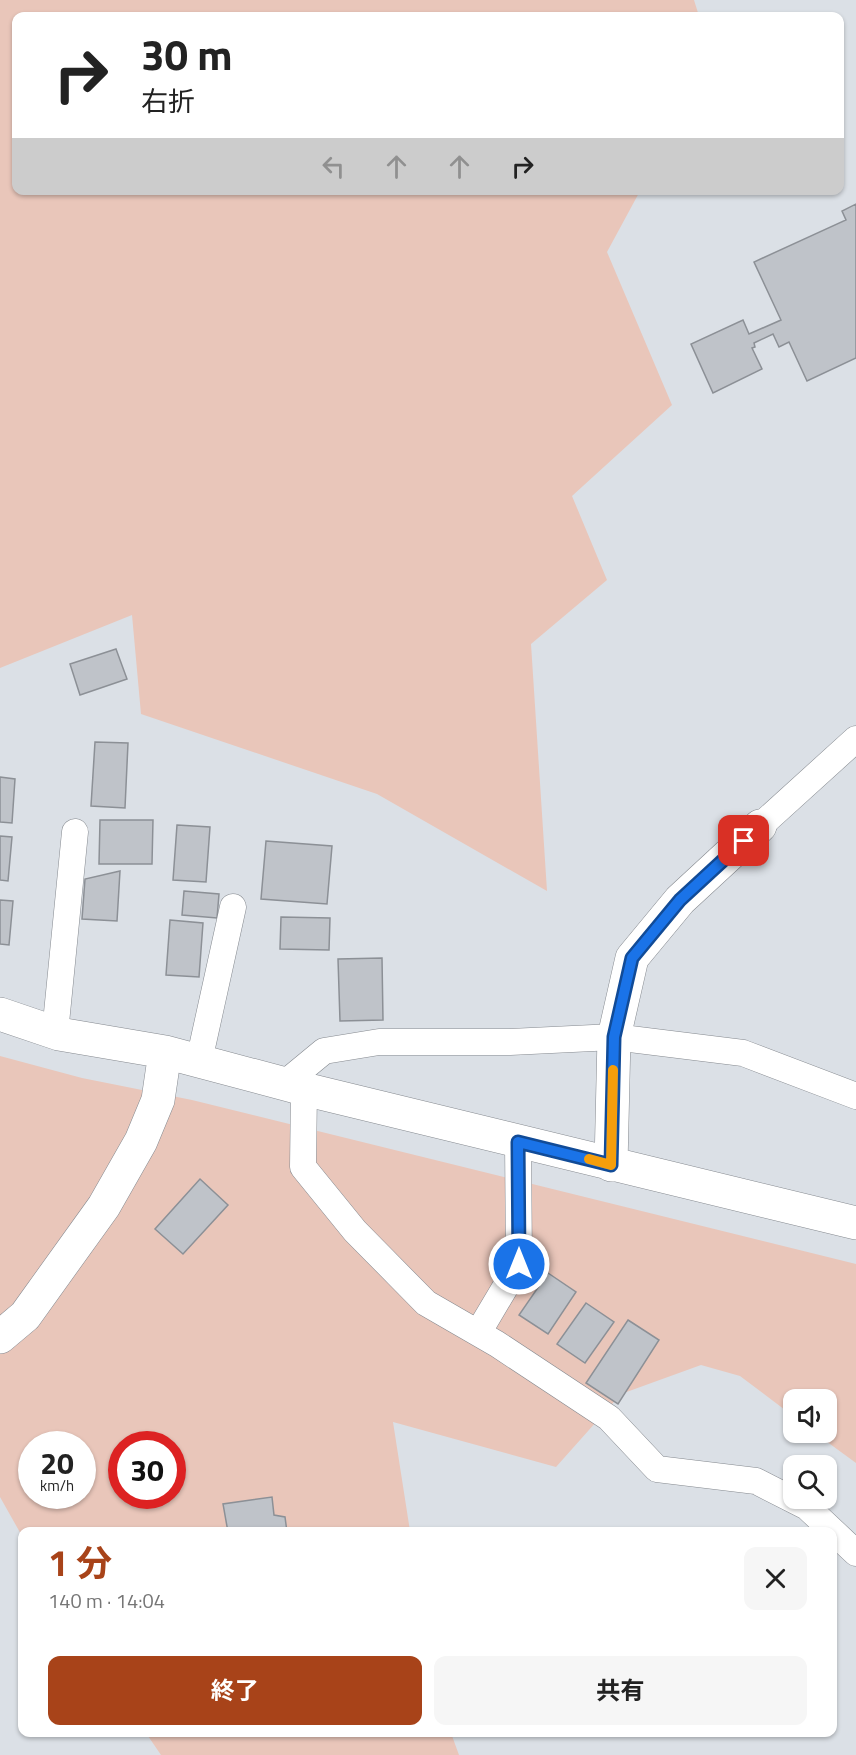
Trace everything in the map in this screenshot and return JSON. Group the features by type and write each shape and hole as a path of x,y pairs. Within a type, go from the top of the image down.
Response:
{"street":[{"path":"611,1165 614,1037 632,958 680,900 856,739"},
{"path":"54,1033 75,832"},
{"path":"199,1061 233,907"},
{"path":"0,1014 54,1033 165,1052 294,1087 856,1223"},
{"path":"828,1527 807,1507 756,1481 657,1469 609,1418 478,1334 426,1304 355,1231 303,1167 294,1087 324,1051 379,1042 510,1042 614,1037 743,1053 856,1096"},
{"path":"0,1337 26,1316 105,1206 141,1141 158,1100 165,1052"},
{"path":"478,1334 519,1264 518,1142"},
{"path":"837,1535 856,1553"}],"shaded area":[{"path":"0,0 694,0 698,12 12,12 12,195 638,195 607,252 672,405 572,496 607,580 531,644 547,891 377,794 141,714 132,615 0,668"},
{"path":"0,1056 82,1078 192,1100 856,1264 856,1463 829,1443 837,1443 837,1389 783,1389 783,1408 740,1376 701,1365 621,1394 556,1467 393,1422 409,1527 18,1527 18,1529 0,1497"},
{"path":"149,1737 452,1737 459,1755 161,1755"}],"building":[{"path":"856,204 856,358 807,381 789,342 779,347 773,334 754,343 755,347 752,348 762,369 713,393 691,344 743,320 749,334 781,320 754,262 846,220 842,211"},
{"path":"116,649 127,679 80,695 70,664"},
{"path":"95,742 128,743 125,808 91,806"},
{"path":"0,777 15,779 12,823 0,822"},
{"path":"100,820 153,820 152,864 99,864"},
{"path":"177,825 210,827 206,882 173,880"},
{"path":"0,836 12,837 8,881 0,880"},
{"path":"266,841 332,846 327,904 261,899"},
{"path":"120,871 117,921 82,919 85,879"},
{"path":"184,891 219,894 217,918 182,915"},
{"path":"0,900 13,901 9,945 0,944"},
{"path":"281,917 330,918 329,950 280,949"},
{"path":"170,920 203,923 199,977 166,975"},
{"path":"382,958 383,1020 340,1021 338,959"},
{"path":"200,1179 228,1205 183,1254 155,1229"},
{"path":"548,1273 576,1292 548,1334 519,1315"},
{"path":"586,1303 614,1322 585,1363 557,1344"},
{"path":"628,1320 659,1340 618,1404 586,1383"},
{"path":"272,1497 274,1515 285,1517 286,1527 227,1527 223,1504"}],"slow traffic":[{"path":"589,1159 611,1165 613,1070"}],"route":[{"path":"519,1264 518,1142 611,1165 614,1037 632,958 680,900 744,841"}]}
